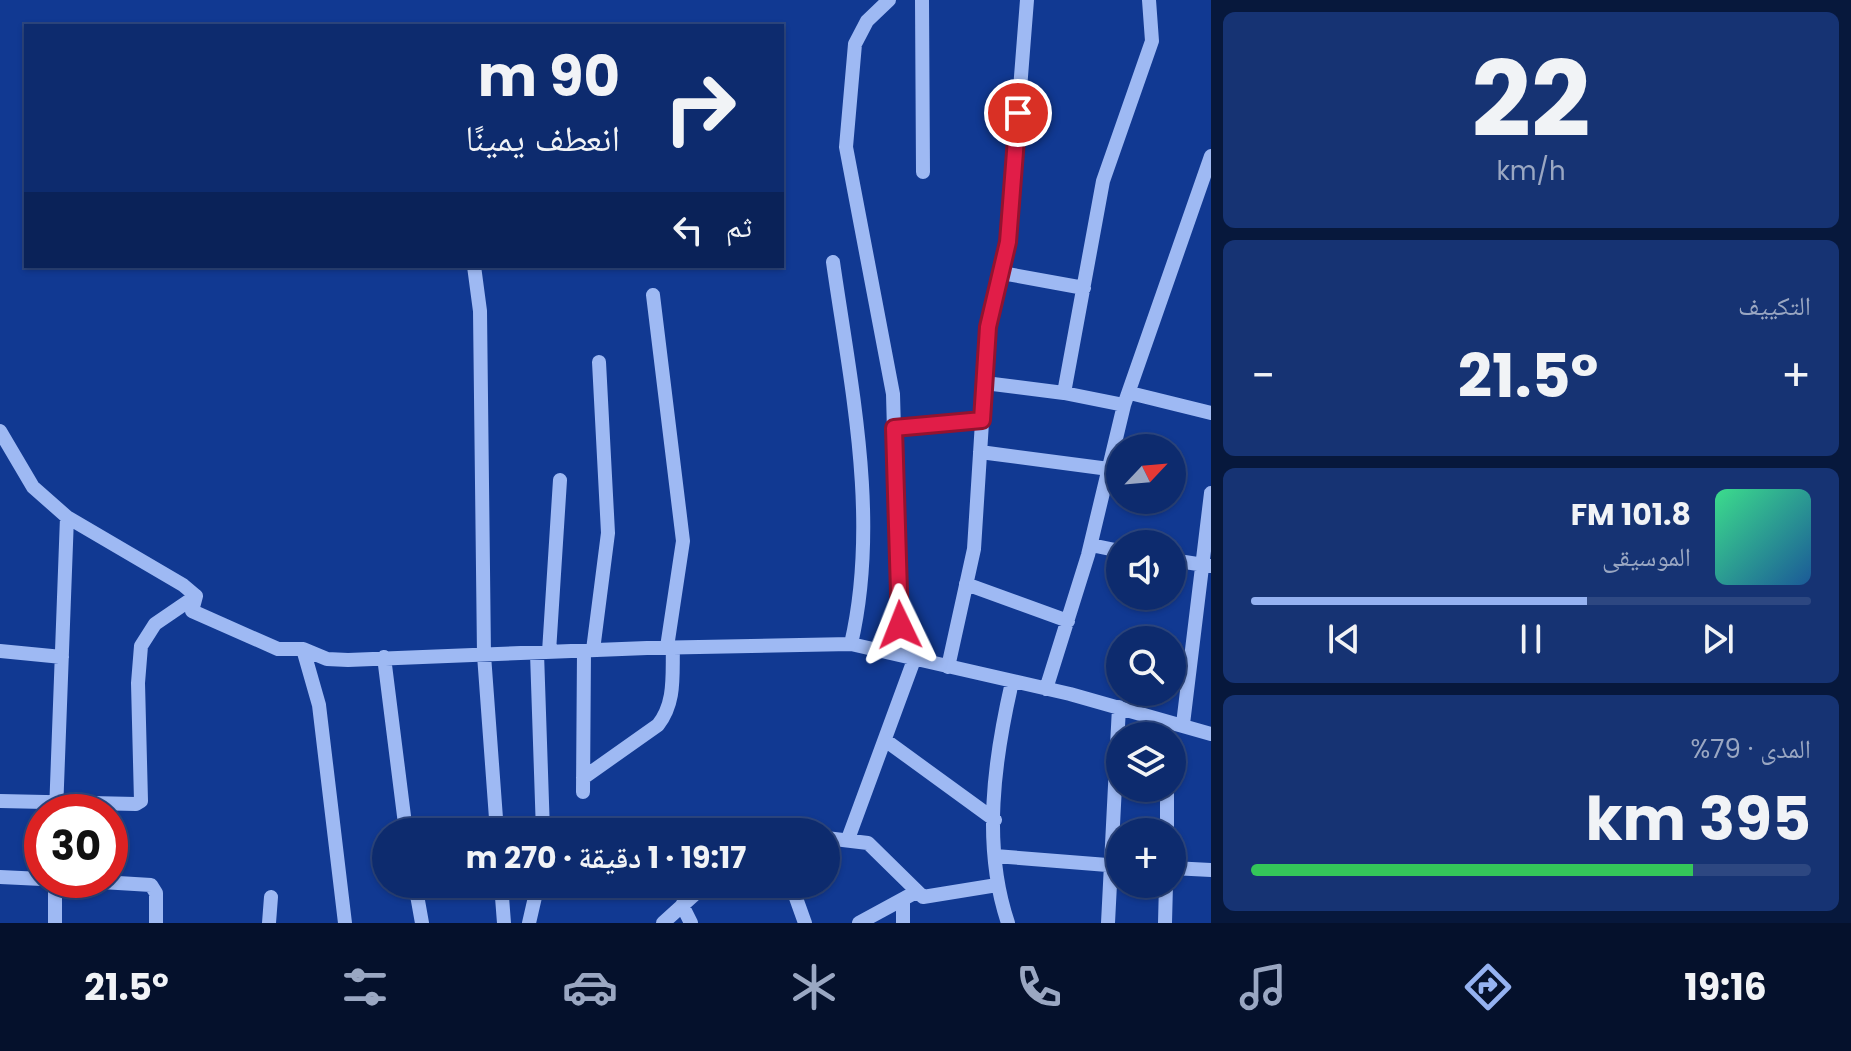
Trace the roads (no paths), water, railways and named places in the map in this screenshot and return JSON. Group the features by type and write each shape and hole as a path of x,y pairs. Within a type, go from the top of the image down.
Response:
{"street":[{"path":"848,839 885,740 908,655 893,394 846,147 855,44 867,21 889,0"},
{"path":"922,0 923,172"},
{"path":"948,667 974,549 988,327 1008,242 1027,0"},
{"path":"1064,393 1103,181 1149,57 1152,34 1149,0"},
{"path":"1118,434 1127,399 1211,156"},
{"path":"833,262 860,458 863,588 851,644"},
{"path":"474,268 480,311 484,655 496,818"},
{"path":"1002,273 1084,288"},
{"path":"599,362 608,533 588,650 583,785 658,725 667,713 671,699 670,647 683,541 653,295"},
{"path":"985,383 1127,399 1211,413"},
{"path":"894,428 982,420"},
{"path":"0,431 33,487 67,517 196,596"},
{"path":"980,452 1106,469"},
{"path":"543,818 543,652 560,480"},
{"path":"1046,689 1091,545 1106,482"},
{"path":"196,596 192,611 278,649 303,649 327,659 851,644 908,655 1176,722 1206,565 1211,493"},
{"path":"56,794 67,517"},
{"path":"1091,545 1106,548"},
{"path":"1186,562 1206,565"},
{"path":"966,584 1068,621"},
{"path":"128,804 141,801 138,683 141,646 155,624 196,596"},
{"path":"303,649 319,705 345,923"},
{"path":"0,651 62,657"},
{"path":"384,657 404,818"},
{"path":"1008,923 997,885 995,820 997,749 1012,682"},
{"path":"1115,818 1119,707"},
{"path":"1186,725 1211,734"},
{"path":"885,740 995,820"},
{"path":"0,801 24,803"},
{"path":"840,839 868,843 910,896"},
{"path":"995,856 1106,864"},
{"path":"1186,869 1211,870"},
{"path":"0,877 24,878"},
{"path":"128,884 151,885 156,893 156,923"},
{"path":"859,923 910,896 932,897 997,885"},
{"path":"903,923 910,896"},
{"path":"269,923 271,897"},
{"path":"55,898 55,923"},
{"path":"418,898 422,923"},
{"path":"502,898 504,923"},
{"path":"529,923 535,898"},
{"path":"663,923 690,898"},
{"path":"796,898 805,923"},
{"path":"1108,923 1111,898"},
{"path":"1165,923 1166,898"},
{"path":"682,905 691,923"}]}
